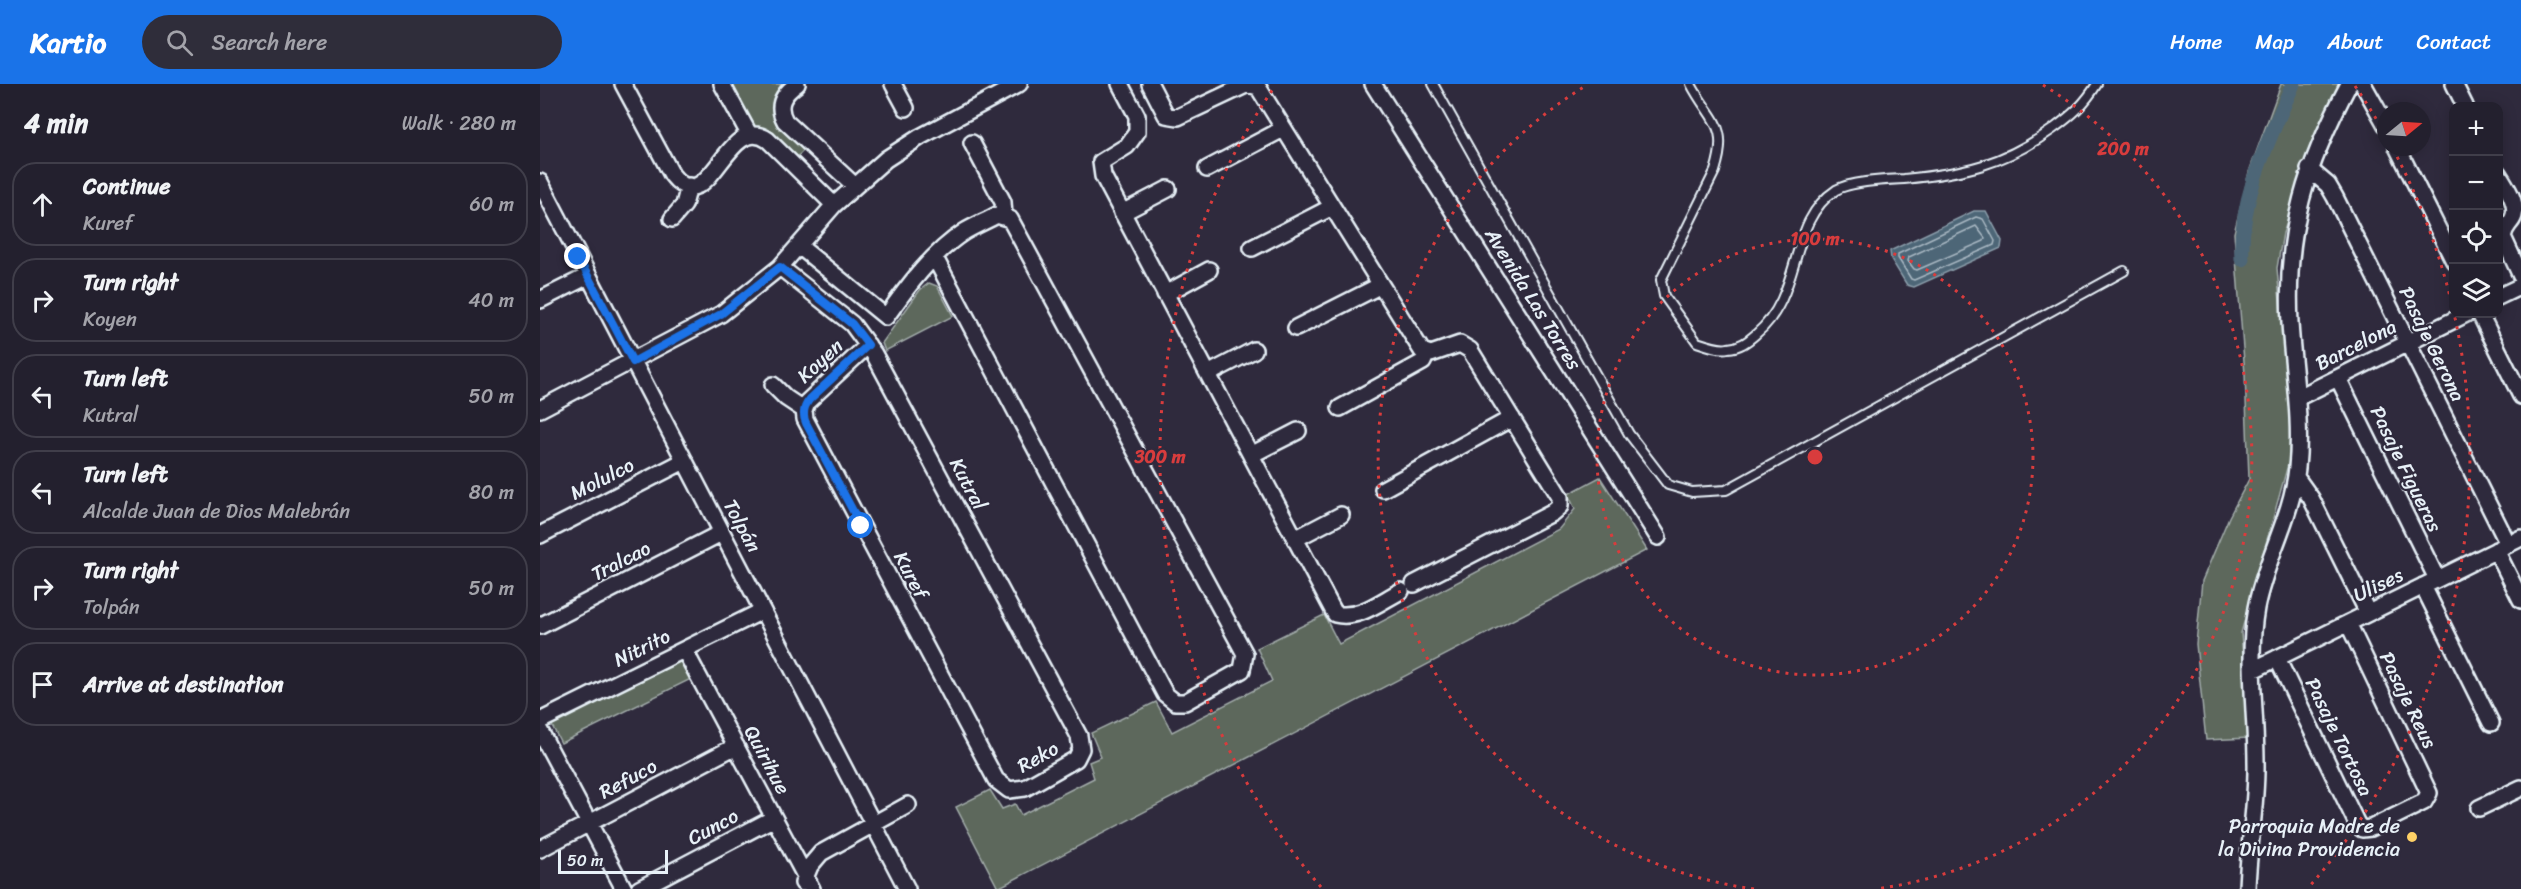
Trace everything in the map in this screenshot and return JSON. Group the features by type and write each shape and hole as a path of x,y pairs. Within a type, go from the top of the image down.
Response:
{"street":[{"path":"623,84 672,175 680,183 689,186 704,182 740,140 749,134 768,140 834,205"},
{"path":"722,84 749,134"},
{"path":"893,84 906,108"},
{"path":"540,409 721,314 780,267 854,185 903,147 1018,84"},
{"path":"1120,84 1137,116 1137,132 1127,146 1101,162 1100,168 1335,614 1346,617 1357,614 1552,513 1560,506 1560,497 1470,350 1460,344 1431,354 1422,351 1258,87 1248,84 1178,117 1166,115 1150,84"},
{"name":"Avenida Las Torres","path":"1373,84 1658,537"},
{"path":"2247,889 2256,765 2253,628 2260,590 2288,510 2296,477 2299,433 2290,322 2290,262 2297,212 2309,169 2325,129 2349,84"},
{"path":"2363,84 2377,109"},
{"path":"2454,84 2463,102"},
{"path":"794,85 781,103 781,112 785,121 854,185"},
{"path":"1207,169 1283,129"},
{"path":"972,143 1003,202 1004,216"},
{"path":"2402,156 2449,251"},
{"name":"Pasaje Gerona","path":"2309,169 2328,185 2335,197 2508,544 2521,600"},
{"name":"Tolpán","path":"540,182 907,889"},
{"path":"2503,182 2515,209 2514,217 2505,227 2503,237 2521,276"},
{"path":"672,219 684,206 689,186"},
{"path":"1122,213 1168,189"},
{"path":"1252,248 1332,207"},
{"path":"800,246 885,318 934,258 963,232 997,215 1010,219 1245,654 1242,670 1185,702 1176,702 1165,694 934,258"},
{"name":"Kutral","path":"780,267 852,324 868,345 1079,736 1081,749"},
{"path":"1165,294 1209,270"},
{"path":"540,300 588,276"},
{"path":"1296,328 1381,285"},
{"path":"2503,295 2521,286"},
{"name":"Barcelona","path":"2297,398 2458,318"},
{"path":"2482,318 2521,396"},
{"name":"Koyen","path":"804,410 810,399 868,345"},
{"path":"1208,375 1254,350"},
{"path":"1340,408 1423,362 1427,353"},
{"name":"Pasaje Figueras","path":"2338,378 2437,579"},
{"path":"773,385 786,398 804,410"},
{"name":"Kuref","path":"804,410 806,423 996,780 1009,790"},
{"path":"1383,489 1512,418"},
{"path":"1251,455 1298,430"},
{"name":"Molulco","path":"540,535 684,461"},
{"path":"2296,477 2311,498 2368,613"},
{"path":"1295,539 1341,515"},
{"name":"Tralcao","path":"540,626 721,532"},
{"name":"Ulises","path":"2253,670 2508,544"},
{"path":"2423,586 2491,723"},
{"name":"Nitrito","path":"540,721 762,611"},
{"name":"Pasaje Reus","path":"2348,623 2428,789 2429,796"},
{"name":"Quirihue","path":"685,651 774,818 806,885"},
{"name":"Pasaje Tortosa","path":"2277,658 2360,827 2365,830 2371,828 2424,802 2429,796"},
{"path":"540,731 624,889"},
{"name":"Refuco","path":"540,849 736,746"},
{"name":"Reko","path":"1009,790 1025,788 1072,763 1081,749"},
{"path":"2480,808 2521,788"},
{"path":"806,885 814,860 821,853 908,806"},
{"name":"Cunco","path":"639,889 774,818"}],"lane":[{"path":"1432,84 1629,434 1668,485 1692,492 1726,490 2124,271"},
{"path":"1691,84 1716,122 1721,137 1721,152 1715,171 1661,280 1664,296 1697,342 1726,349 1744,344 1764,327 1778,310 1793,271 1805,228 1814,211 1837,189 1867,182 1949,175 1994,164 2032,144 2080,109 2097,84"}],"green space":[{"path":"726,84 781,84 774,99 772,110 774,117 782,129 804,150 797,157 769,131 753,126"},
{"path":"2281,84 2340,84 2283,233 2277,268 2291,426 2289,461 2241,633 2250,738 2206,740 2196,644 2202,581 2229,517 2249,479 2245,374 2234,233 2249,172"},
{"path":"929,283 937,286 953,316 885,351 882,343 920,290"},
{"path":"1600,477 1647,550 998,888 956,807 990,790 1002,809 1015,804 1021,815 1094,778 1089,762 1101,757 1091,733 1156,702 1172,732 1272,681 1257,648 1324,615 1339,644 1559,529 1575,509 1568,494"},
{"path":"687,656 697,676 561,743 546,714"}],"water":[{"path":"1974,211 1986,211 2002,241 2001,248 1914,287 1907,285 1891,259 1890,251"}],"waterway":[{"path":"2242,259 2242,236 2250,191 2293,84"}],"place":[{"name":"Parroquia Madre de la Divina Providencia","path":"2412,837"}],"route":[{"path":"578,257 633,362 721,314 780,267 852,324 868,345 807,402 804,419 861,526"}]}
